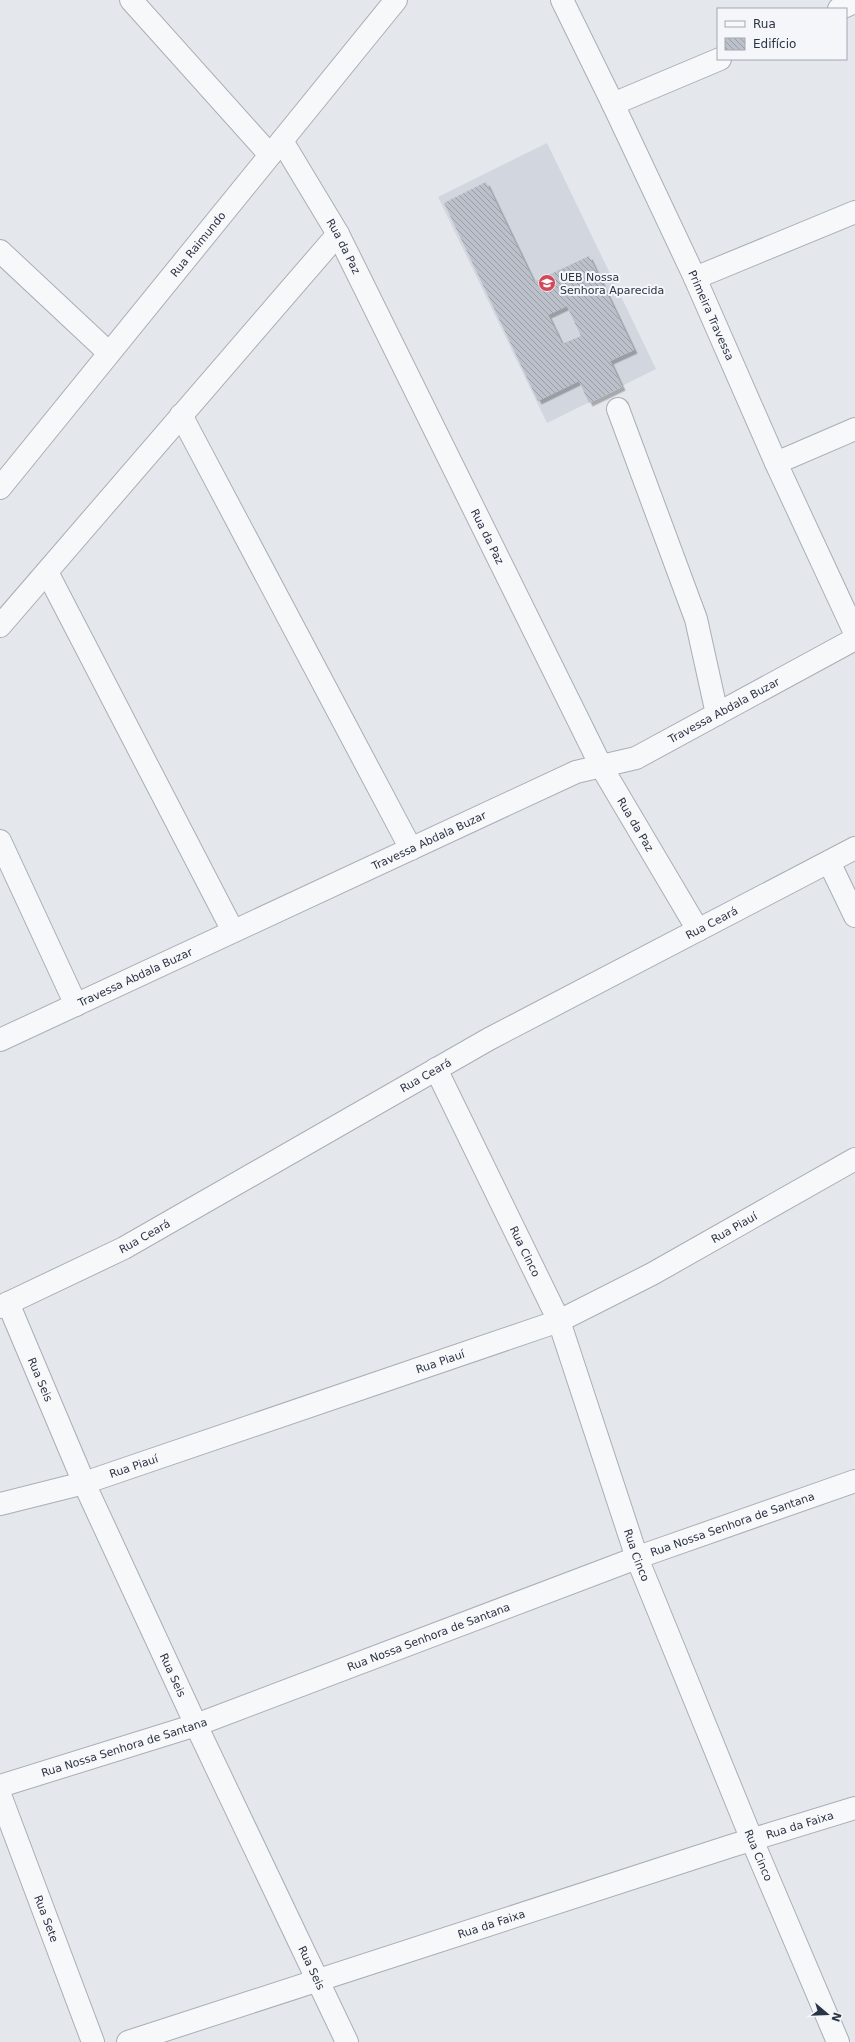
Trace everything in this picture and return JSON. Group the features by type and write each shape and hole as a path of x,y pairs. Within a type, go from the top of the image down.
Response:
{"street":[{"name":"Rua da Paz","path":"131,0 276,148 338,234 601,766 698,930"},
{"name":"Rua Raimundo","path":"0,488 396,0"},
{"name":"Primeira Travessa","path":"562,0 695,278 776,463 855,633"},
{"path":"841,8 855,2"},
{"path":"613,104 718,60"},
{"path":"695,278 855,212"},
{"path":"0,626 338,234"},
{"path":"0,251 109,353"},
{"path":"618,408 696,619 717,714"},
{"path":"181,415 411,849"},
{"path":"776,463 855,429"},
{"path":"47,572 234,931"},
{"name":"Travessa Abdala Buzar","path":"0,1040 576,772 636,758 855,640"},
{"path":"0,840 76,1004"},
{"name":"Rua Ceará","path":"4,1305 124,1248 490,1039 855,848"},
{"path":"829,862 855,916"},
{"name":"Rua Cinco","path":"436,1069 559,1321 637,1558 752,1840 838,2042"},
{"name":"Rua Piauí","path":"0,1504 84,1483 559,1321 652,1274 855,1159"},
{"name":"Rua Seis","path":"4,1305 84,1483 196,1725 347,2042"},
{"name":"Rua Nossa Senhora de Santana","path":"0,1786 196,1725 637,1558 855,1481"},
{"name":"Rua Sete","path":"0,1794 93,2042"},
{"name":"Rua da Faixa","path":"128,2042 855,1808"}],"shaded area":[{"name":"UEB Nossa Senhora Aparecida","path":"547,143 656,369 547,423 438,197"}],"building":[{"path":"486,182 534,282 589,256 634,350 610,361 622,387 589,403 579,381 538,401 444,203","holes":["567,306 581,336 562,344 548,315"]}],"place":[{"name":"UEB Nossa Senhora Aparecida","path":"547,283"}]}
